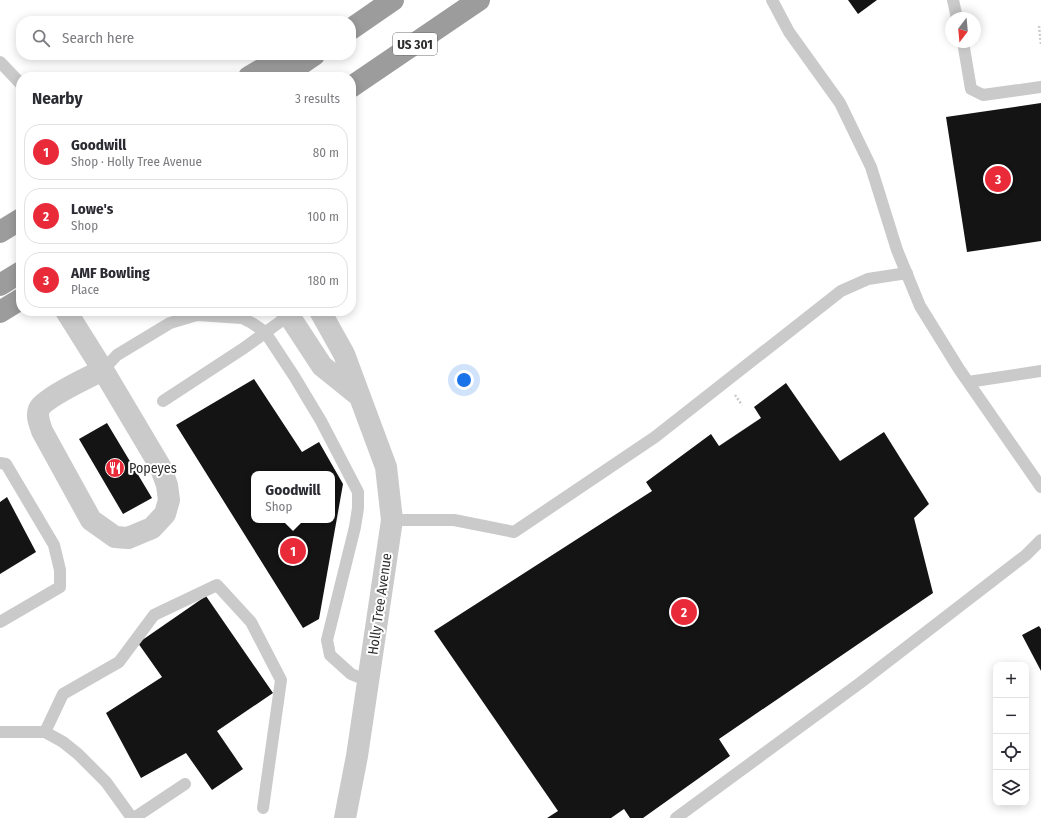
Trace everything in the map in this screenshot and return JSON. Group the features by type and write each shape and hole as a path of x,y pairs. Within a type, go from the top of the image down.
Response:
{"highway":[{"path":"349,16 371,0"},
{"path":"356,26 394,0"},
{"name":"US 301","path":"356,84 479,0"},
{"path":"257,72 278,60"},
{"path":"289,72 307,60"},
{"path":"0,232 16,222"},
{"path":"0,285 16,275"},
{"path":"0,312 16,302"}],"street":[{"path":"69,316 103,370 160,466 167,485 169,500 165,514 152,528 128,538 115,537 90,520 42,431 38,418 39,408 46,401 103,370"},
{"name":"Holly Tree Avenue","path":"289,316 322,366 358,395"},
{"name":"Holly Tree Avenue","path":"323,316 344,354 386,467 392,520 357,756 346,818"}],"lane":[{"path":"772,0 789,32 840,103 871,167 897,250 920,306 968,382 1041,487"},
{"path":"953,0 956,12"},
{"path":"964,48 971,89 983,94 1041,87"},
{"path":"0,62 16,79"},
{"path":"392,520 454,520 514,532 655,437 841,291 868,279 907,273"},
{"path":"103,370 117,355 140,340 170,323 194,316"},
{"path":"212,316 242,318 252,322 265,332 321,421 358,492 358,508 355,527 328,640 330,655 352,674 368,681"},
{"path":"163,401 244,348 284,316"},
{"path":"968,382 1041,371"},
{"path":"0,463 6,464 54,545 60,570 60,587 0,622"},
{"path":"676,818 860,683 1026,555 1041,540"},
{"path":"45,732 63,694 119,662 154,615 217,584 251,622 281,680 263,808"},
{"path":"0,732 45,732 63,742 78,754 106,782 133,818 185,784"}],"path":[{"path":"1039,26 1041,45"},
{"path":"735,395 742,405"}],"building":[{"path":"848,0 877,0 858,14"},
{"path":"1041,103 1041,241 967,252 946,117"},
{"path":"254,379 302,452 319,442 343,484 319,619 303,628 176,425"},
{"path":"786,383 840,461 884,432 929,504 914,518 933,593 719,739 730,756 643,818 630,818 624,809 611,818 547,818 558,811 434,631 652,491 646,482 711,434 719,446 761,418 754,407"},
{"name":"Popeyes","path":"107,423 152,498 123,514 79,439"},
{"path":"7,497 36,552 0,574 0,502"},
{"path":"206,596 273,693 217,731 243,769 212,790 186,753 141,778 106,713 162,677 138,643"},
{"path":"1039,626 1041,629 1041,671 1022,635"}],"place":[{"name":"AMF Bowling","path":"998,179"},
{"name":"Popeyes","path":"115,468"},
{"name":"Goodwill","path":"293,551"},
{"name":"Lowe's","path":"684,612"}]}
